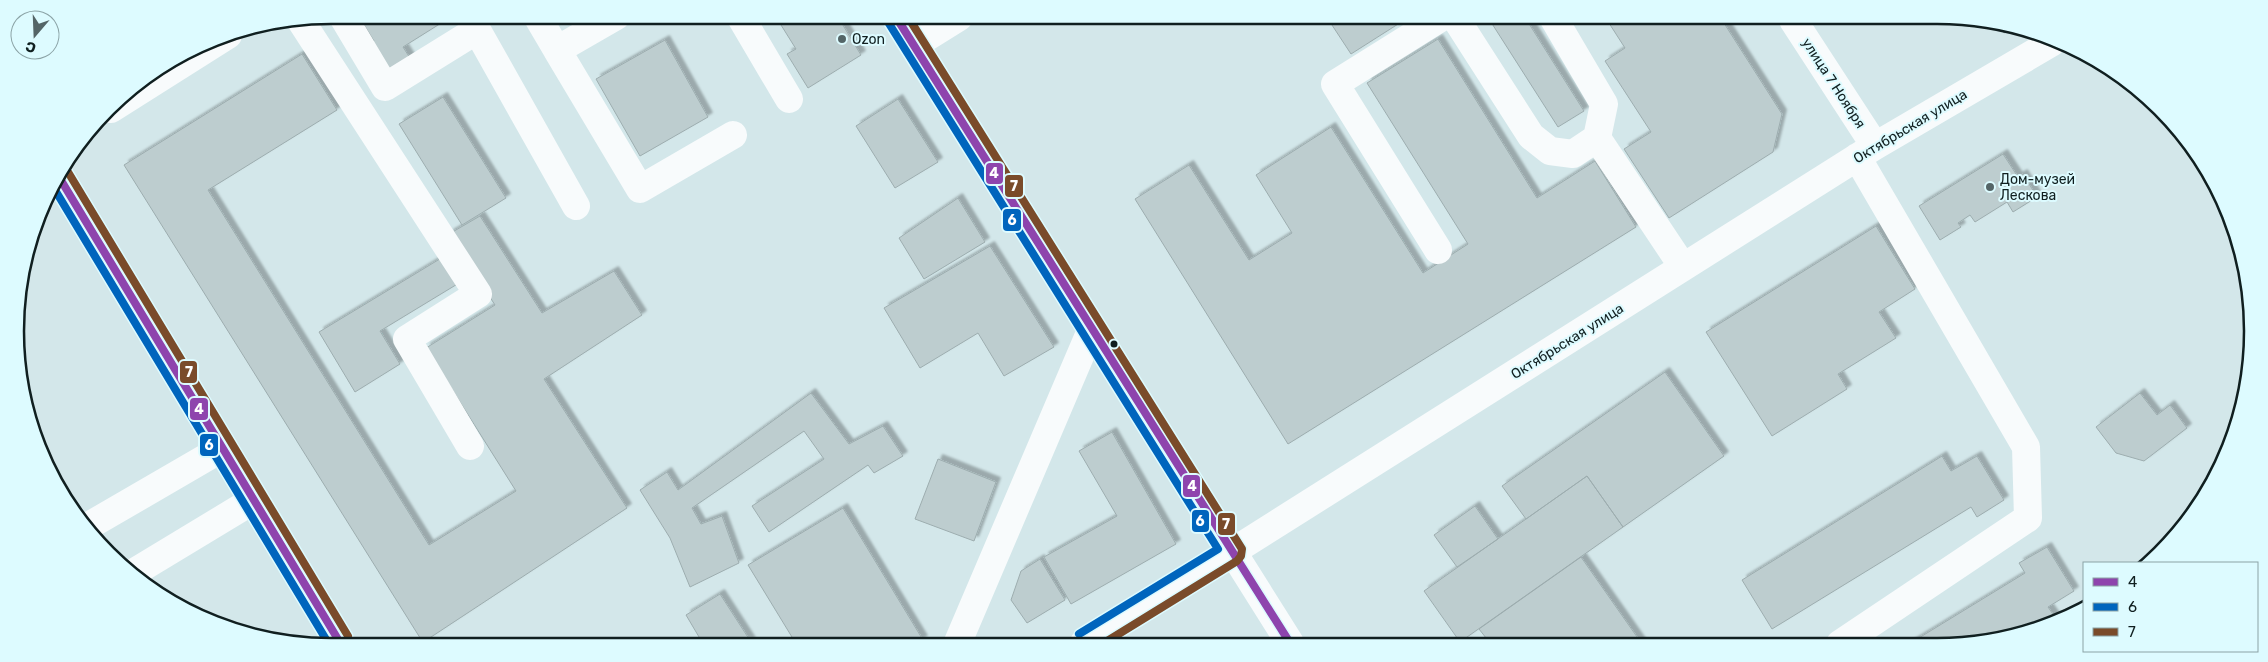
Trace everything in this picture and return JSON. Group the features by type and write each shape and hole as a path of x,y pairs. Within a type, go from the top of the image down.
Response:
{"main road":[{"path":"347,24 385,87 477,30 576,206"},
{"path":"542,24 640,189 733,135"},
{"path":"557,50 602,24"},
{"path":"745,24 789,99"},
{"path":"900,24 1287,638"},
{"path":"914,45 948,24"},
{"path":"1431,24 1335,84 1438,250"},
{"path":"1459,24 1531,136 1550,151 1573,154 1597,138 1604,104 1557,24"},
{"name":"улица 7 Ноября","path":"1795,24 2026,447 2028,518 1849,638"},
{"path":"303,25 478,294 407,339 470,446"},
{"name":"Октябрьская улица","path":"1092,638 1232,552 1866,151 2048,45"},
{"path":"137,93 204,51"},
{"path":"1597,138 1683,267"},
{"path":"62,182 336,638"},
{"path":"960,638 1092,328"},
{"path":"92,524 221,449"},
{"path":"138,570 252,500"}],"building":[{"path":"364,24 440,24 403,47 410,58 386,74 368,45 374,41"},
{"path":"780,24 842,24 861,55 808,88 787,54 796,49"},
{"path":"1331,24 1398,24 1351,54"},
{"path":"1492,24 1529,24 1584,111 1558,127"},
{"path":"1610,24 1725,24 1782,114 1773,152 1669,218 1624,149 1651,132 1605,61 1625,48"},
{"path":"1438,39 1537,198 1595,161 1636,227 1288,444 1135,199 1189,165 1249,260 1292,233 1256,175 1331,127 1423,273 1468,244 1367,83"},
{"path":"665,40 708,117 640,156 596,79"},
{"path":"302,54 337,110 208,190 429,545 516,491 426,348 495,305 449,234 480,216 542,313 614,271 642,315 544,379 627,508 430,638 420,638 124,165"},
{"path":"443,97 506,198 462,225 399,124"},
{"path":"898,99 938,162 895,188 856,126"},
{"name":"Дом-музей Лескова","path":"2003,154 2018,177 2023,174 2037,197 2013,212 2007,202 1975,222 1970,215 1958,223 1961,227 1940,240 1919,206"},
{"path":"958,198 985,242 924,279 899,238"},
{"path":"1876,226 1915,289 1879,312 1896,338 1838,374 1847,389 1772,436 1706,332"},
{"path":"990,246 1054,347 1004,376 978,333 920,368 884,308"},
{"path":"448,254 464,280 380,331 400,364 355,392 319,332"},
{"path":"1665,372 1724,456 1623,527 1587,476 1526,519 1502,486"},
{"path":"811,393 849,444 883,426 903,456 874,473 868,465 769,532 752,506 824,459 804,431 692,508 701,524 722,516 739,563 690,587 670,538 640,490 667,472 678,490"},
{"path":"2140,393 2157,415 2170,405 2187,428 2144,461 2116,453 2096,427"},
{"path":"1112,432 1176,544 1071,604 1044,557 1117,516 1079,451"},
{"path":"1942,456 1951,471 1977,456 2004,500 1977,517 1971,507 1772,629 1742,580"},
{"path":"938,459 996,482 974,541 915,519"},
{"path":"1587,476 1623,527 1466,638 1457,638 1424,591"},
{"path":"1475,506 1498,539 1457,567 1434,535"},
{"path":"843,508 922,638 793,638 748,565"},
{"path":"2047,547 2074,591 2048,607 2054,615 2017,628 1977,636 1919,638 2025,573 2019,563"},
{"path":"1581,557 1638,638 1486,638 1479,629"},
{"path":"1040,559 1065,600 1027,623 1011,600 1021,571"},
{"path":"720,594 748,638 700,638 686,615"}],"transit line":[{"name":"6","path":"889,24 1218,549 1079,634"},
{"name":"4","path":"900,24 1287,638"},
{"name":"7","path":"912,24 1242,549 1241,556 1237,561 1112,638"},
{"name":"7","path":"68,172 348,636"},
{"name":"4","path":"62,182 337,638"},
{"name":"6","path":"56,192 325,638"}],"place":[{"name":"Ozon","path":"842,39"},
{"name":"Дом-музей Лескова","path":"1990,187"}]}
